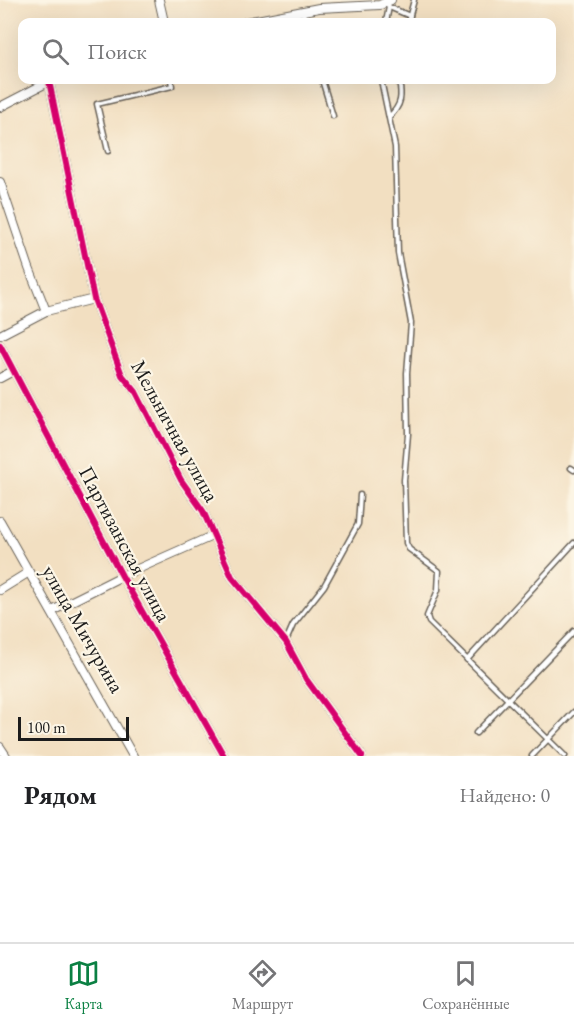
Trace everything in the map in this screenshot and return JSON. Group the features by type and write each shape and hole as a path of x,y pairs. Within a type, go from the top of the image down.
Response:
{"street":[{"path":"159,0 163,18"},
{"path":"266,18 354,4 389,4"},
{"path":"0,107 43,84"},
{"name":"Мельничная улица","path":"52,84 94,299 122,375 136,392 181,480 202,511 232,577 286,642 306,678 362,756"},
{"path":"0,182 28,268 46,311"},
{"path":"0,335 46,311 94,299"},
{"name":"Партизанская улица","path":"0,345 122,576 224,756"},
{"path":"0,378 13,370"},
{"name":"улица Мичурина","path":"0,521 133,756"},
{"path":"52,611 122,576 212,536"},
{"path":"0,590 29,572"},
{"path":"0,747 6,756"}],"lane":[{"path":"389,4 410,16 414,0"},
{"path":"302,11 305,18"},
{"path":"108,151 97,104 172,86 172,84"},
{"path":"323,84 333,116"},
{"path":"382,84 395,147 398,253 412,336 407,373 405,534 409,549 439,571 438,590 427,616 429,622 566,756"},
{"path":"389,117 399,105 402,95 400,84"},
{"path":"286,642 293,625 324,586 358,524 360,495"},
{"path":"467,660 574,543"},
{"path":"476,733 574,631"},
{"path":"532,756 574,712"}],"cycle path":[{"path":"50,84 94,299 122,375 136,392 181,480 203,511 232,577 286,642 306,679 362,756"},
{"path":"0,345 122,576 224,756"}]}
